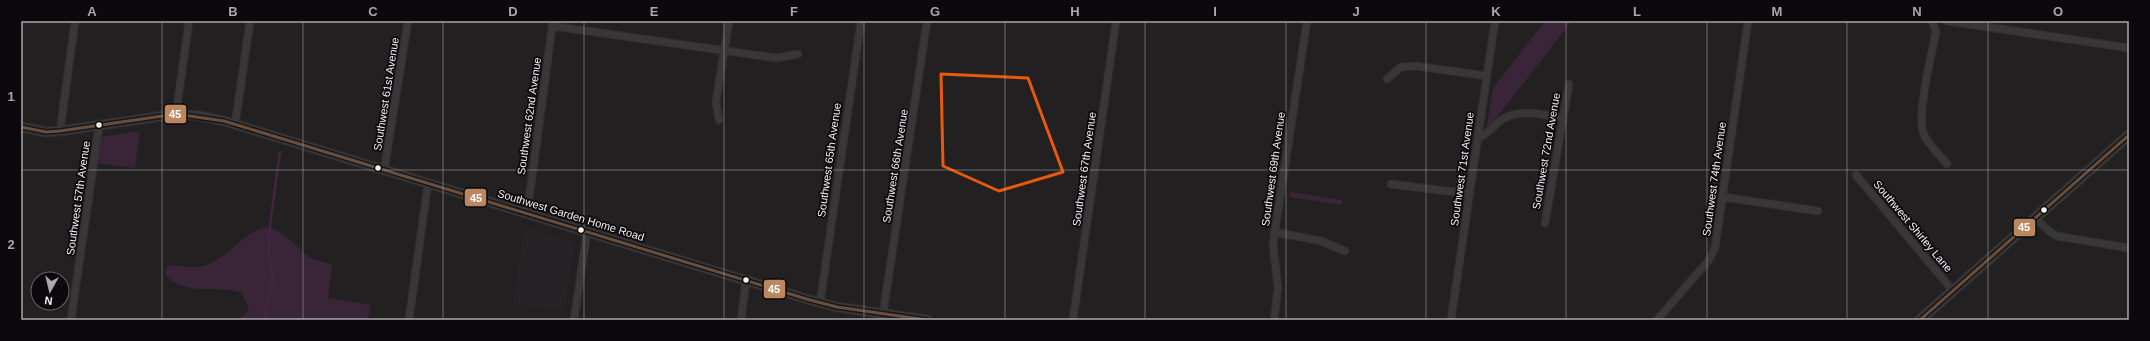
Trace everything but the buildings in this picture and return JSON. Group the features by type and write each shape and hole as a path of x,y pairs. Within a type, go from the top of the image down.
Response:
{"main road":[{"path":"1920,320 2129,135"}],"street":[{"path":"60,131 75,21"},
{"path":"176,114 189,21"},
{"path":"235,125 250,21"},
{"name":"Southwest 61st Avenue","path":"384,171 408,21"},
{"path":"719,120 716,102 729,21"},
{"name":"Southwest 65th Avenue","path":"820,303 861,21"},
{"name":"Southwest 66th Avenue","path":"883,314 927,21"},
{"name":"Southwest 67th Avenue","path":"1073,320 1116,21"},
{"name":"Southwest 69th Avenue","path":"1274,320 1278,293 1273,252 1274,232 1307,21"},
{"name":"Southwest 71st Avenue","path":"1451,320 1495,21"},
{"name":"Southwest 74th Avenue","path":"1657,320 1712,254 1716,242 1748,21"},
{"path":"1932,21 1936,31 1924,100 1922,126 1926,138 1947,164"},
{"path":"1947,21 2129,48"},
{"path":"552,23 724,52 776,58 798,54"},
{"name":"Southwest 62nd Avenue","path":"527,214 552,23"},
{"path":"1387,79 1401,67 1412,66 1487,76"},
{"name":"Southwest 72nd Avenue","path":"1545,222 1569,84"},
{"path":"1478,138 1485,136 1501,120 1517,113 1526,112 1563,118"},
{"name":"Southwest Garden Home Road","path":"21,127 46,132 99,126 176,114 200,116 235,125 428,183 820,303 927,320"},
{"name":"Southwest 57th Avenue","path":"71,320 99,126"},
{"name":"Southwest Shirley Lane","path":"1856,175 1953,291"},
{"path":"409,320 428,183"},
{"path":"1391,184 1470,194"},
{"path":"1723,196 1818,211"},
{"path":"2034,218 2057,236 2129,248"},
{"path":"574,320 588,232"},
{"path":"1274,232 1321,242 1345,251"},
{"path":"741,320 746,280"}],"highlighted area":[{"path":"941,74 1028,78 1063,172 999,191 943,166"}],"shaded area":[{"path":"1545,21 1572,21 1486,131 1493,88"},
{"path":"140,131 135,168 96,163 100,137"},
{"path":"1290,192 1342,200 1342,205 1289,197"},
{"path":"265,227 284,235 311,258 332,264 328,298 371,305 368,320 235,320 246,314 249,308 242,293 184,286 166,276 165,271 168,266 199,267 208,265 225,255 248,235"},
{"path":"524,227 574,242 565,311 513,304"}],"waterway":[{"path":"264,320 273,280 269,253 270,225 280,152"}],"transit line":[{"name":"45","path":"21,127 46,132 60,131 176,114 224,121 810,300 837,307 927,320"},
{"name":"45","path":"1920,320 2129,135"}]}
